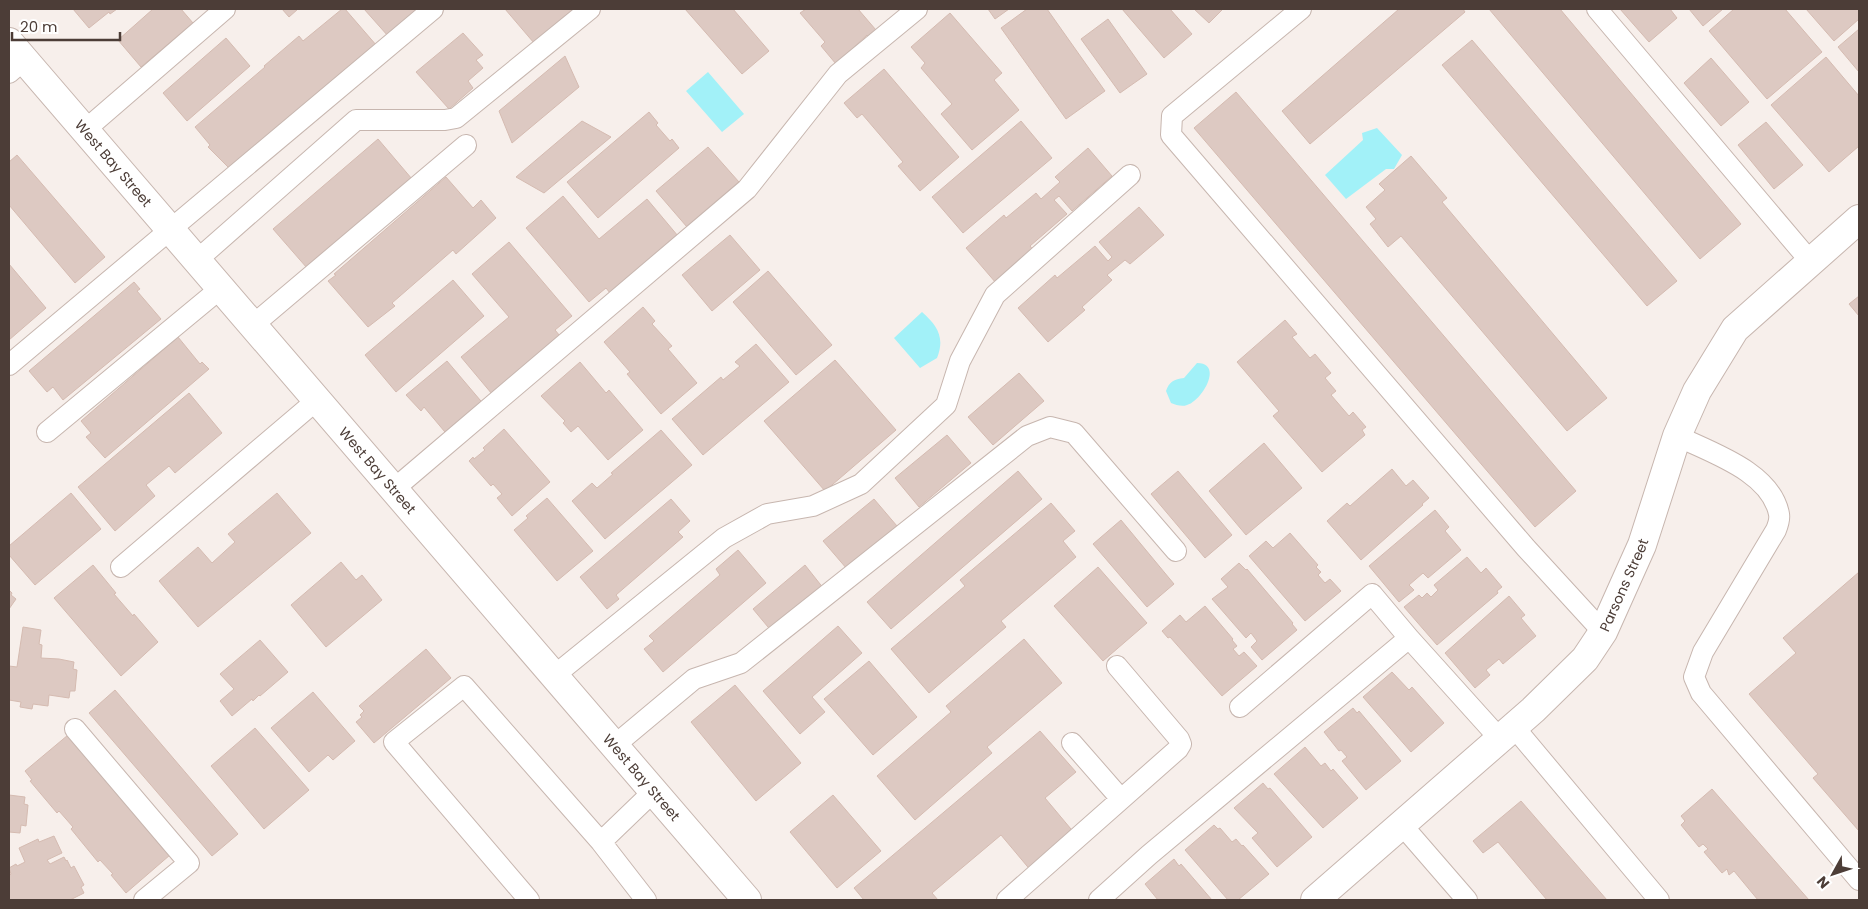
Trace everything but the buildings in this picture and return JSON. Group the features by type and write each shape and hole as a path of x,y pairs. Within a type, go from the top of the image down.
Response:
{"street":[{"name":"West Bay Street","path":"14,58 85,130 747,900"},
{"name":"Parsons Street","path":"1315,900 1507,733 1585,659 1603,632 1642,546 1677,436 1697,391 1735,329 1859,219"}],"lane":[{"path":"85,130 225,9"},
{"path":"9,365 433,9"},
{"path":"197,260 356,120 445,120 456,118 590,9"},
{"path":"394,489 747,189 838,74 917,9"},
{"path":"1300,9 1172,116 1171,135 1526,548 1603,632"},
{"path":"1597,9 1810,262"},
{"path":"253,325 466,145"},
{"path":"555,675 724,538 767,514 813,506 861,484 946,406 960,361 995,295 1130,175"},
{"path":"47,432 221,288"},
{"path":"121,567 317,400"},
{"path":"615,745 694,678 741,663 1027,436 1050,427 1074,433 1176,551"},
{"path":"1677,436 1728,461 1759,480 1773,498 1780,516 1776,530 1703,652 1694,677 1700,692 1859,880"},
{"path":"1240,707 1372,594 1409,638 1507,733 1659,900"},
{"path":"1099,900 1149,855 1409,638"},
{"path":"1007,900 1178,749 1181,744 1179,739 1117,666"},
{"path":"529,900 394,742 464,686 601,842 646,900"},
{"path":"75,729 189,863 144,900"},
{"path":"1072,743 1121,799"},
{"path":"601,842 654,792"},
{"path":"1402,825 1467,900"}],"water":[{"path":"708,72 744,114 722,132 686,91"},
{"path":"1377,128 1402,155 1394,169 1386,169 1346,199 1325,175 1363,140 1362,133"},
{"path":"922,312 936,327 940,344 937,358 920,368 894,338"},
{"path":"1197,363 1205,365 1209,369 1210,375 1204,390 1199,397 1187,405 1181,406 1171,403 1166,391 1170,383 1184,378"}]}
